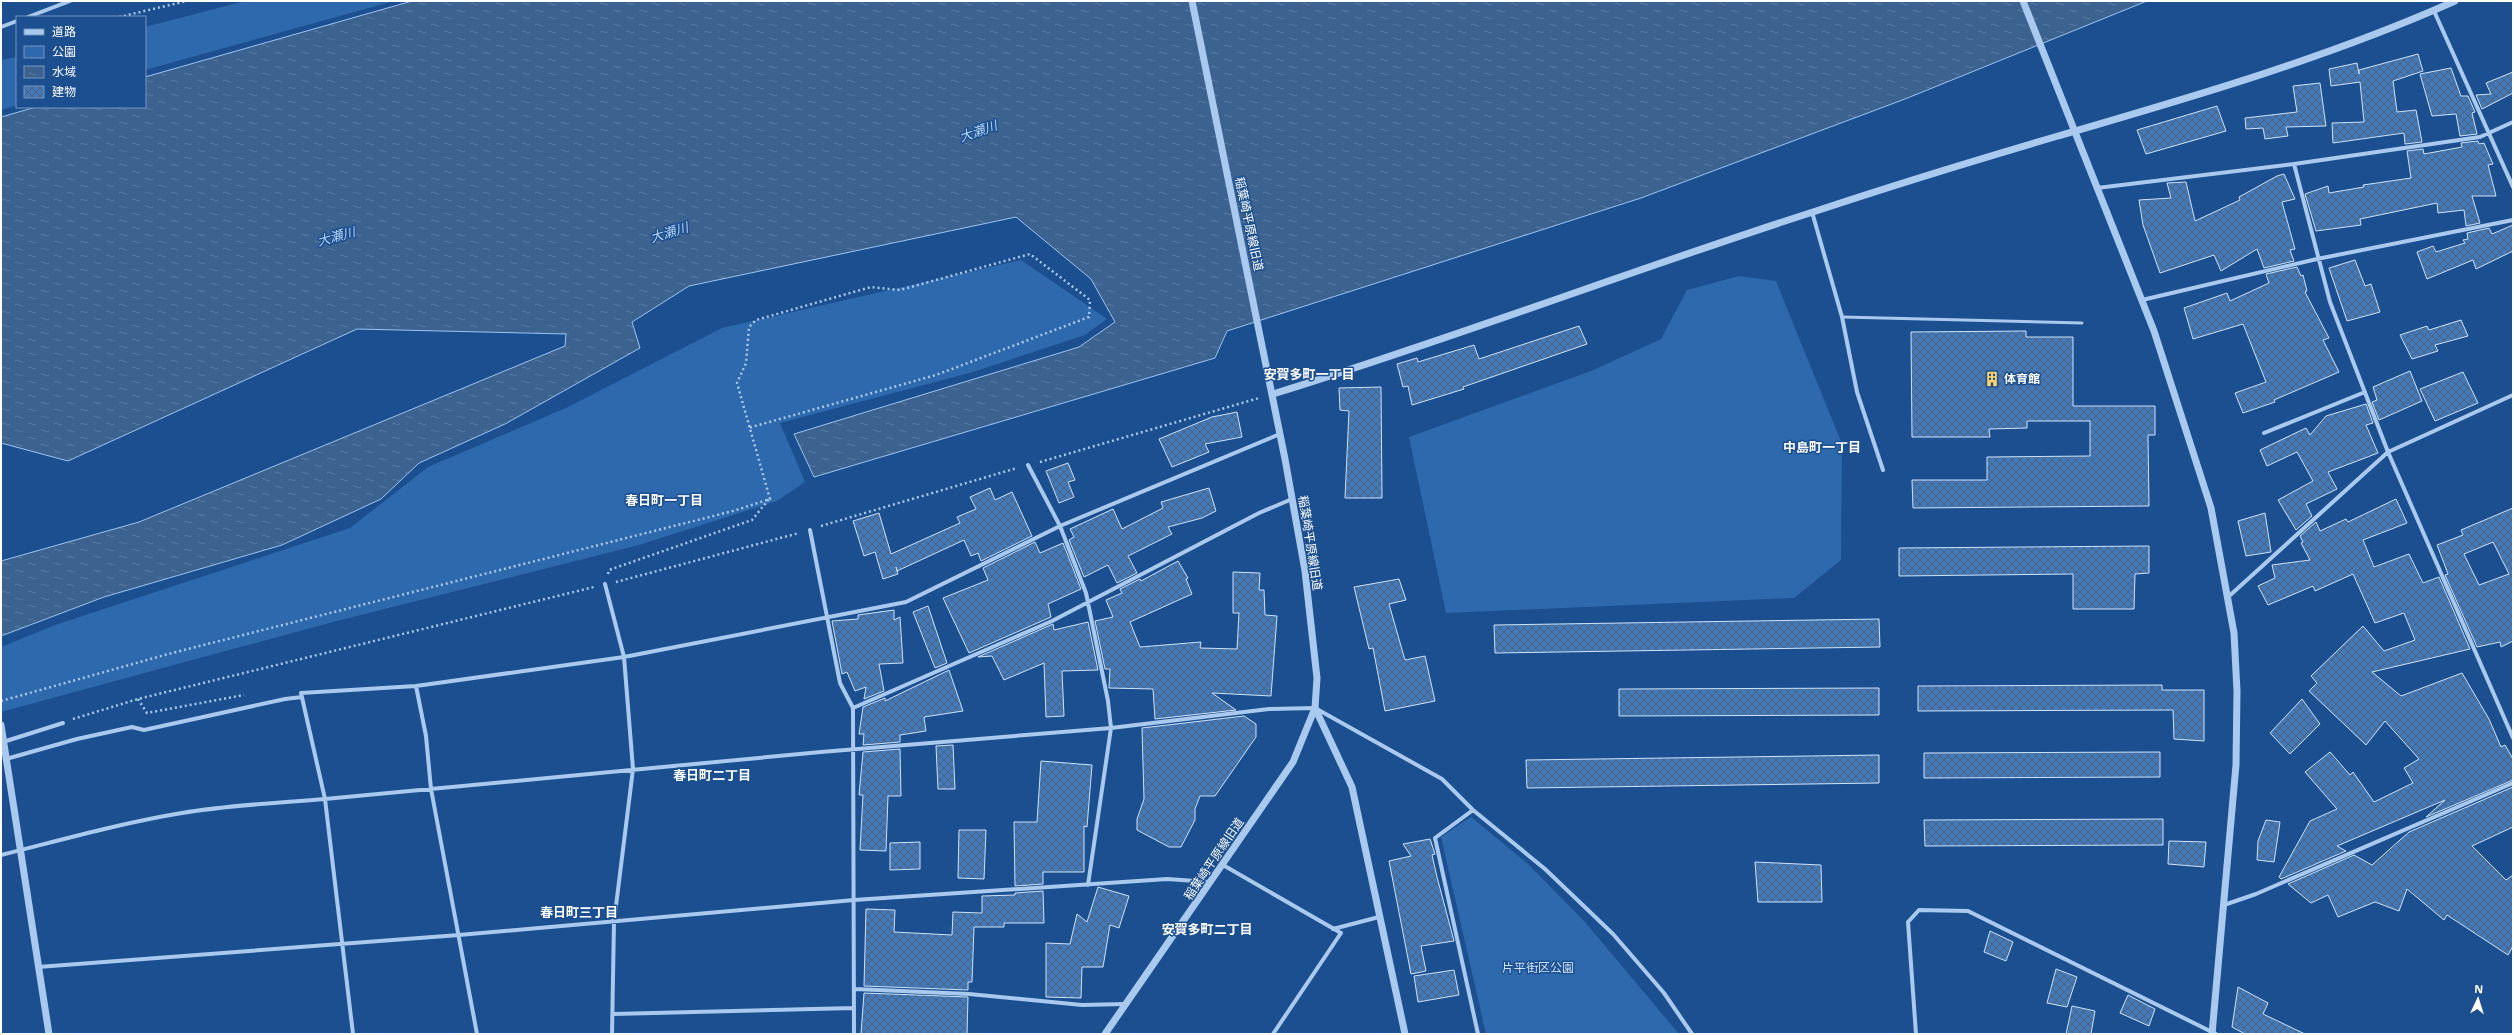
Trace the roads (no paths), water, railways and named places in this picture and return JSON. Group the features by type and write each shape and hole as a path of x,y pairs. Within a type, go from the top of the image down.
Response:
{"street":[{"path":"31,16 70,1"},
{"name":"稲葉崎平原線旧道","path":"1105,1034 1293,762 1315,708 1317,678 1305,571 1281,434 1192,1"},
{"path":"1916,1034 1908,922 1919,910 1968,911 2213,1033 2236,766 2237,691 2234,633 2211,508 2154,331 2097,188 2071,117 2023,1"},
{"path":"1273,394 1363,366 1812,212 2075,131 2136,115 2314,57 2434,11 2455,1"},
{"path":"2434,11 2513,187"},
{"path":"1,27 16,21"},
{"path":"2097,188 2294,164 2489,134 2513,122"},
{"path":"2294,164 2317,259 2330,302 2388,452 2513,738"},
{"path":"1812,212 1842,317 1857,392 1883,470"},
{"path":"2142,300 2317,259 2513,220"},
{"path":"2264,433 2365,392"},
{"path":"2227,599 2388,452 2513,396"},
{"path":"353,1034 325,800 301,693 416,686 624,657 906,602 1060,526 1281,434"},
{"path":"1028,465 1060,526 1088,602 1111,728 1088,885"},
{"path":"852,708 1052,621 1259,513 1292,499"},
{"path":"810,530 840,683 852,708 854,749 854,1034"},
{"path":"605,584 624,657 633,769 614,922 612,1034"},
{"path":"416,686 426,736 431,788 477,1034"},
{"path":"5,759 77,739 132,727 144,730 285,699 302,697"},
{"path":"1315,708 1352,787 1404,1034"},
{"path":"1,855 52,840 182,813 250,804 325,800 431,788 633,769 1111,728 1269,709 1315,708 1442,779 1473,810 1545,869 1613,934 1664,993 1692,1034"},
{"path":"2,743 63,723"},
{"path":"1,725 2,743 49,1034"},
{"path":"2224,904 2256,894 2513,783"},
{"path":"1473,810 1435,838 1478,1034"},
{"path":"1223,865 1341,934 1273,1034"},
{"path":"38,967 459,935 854,900 1167,879 1211,882"},
{"path":"1333,929 1379,917"},
{"path":"854,989 969,994 1082,1005 1125,1004"},
{"path":"613,1014 854,1008"}],"lane":[{"path":"1842,317 2082,323"}],"water":[{"name":"大瀬川","path":"412,1 2147,1 1905,99 1641,198 1227,331 1215,358 814,477 794,434 1079,347 1115,322 1091,279 1016,217 689,286 632,322 640,348 505,424 419,463 381,499 282,545 104,597 1,636 1,561 139,522 565,346 566,334 357,329 68,461 1,443 1,117 32,108 146,108 146,77"}],"place":[{"name":"体育館","path":"1992,379"}],"district":[{"name":"安賀多町一丁目","path":"1309,374"},
{"name":"中島町一丁目","path":"1822,447"},
{"name":"春日町一丁目","path":"664,500"},
{"name":"春日町二丁目","path":"712,775"},
{"name":"春日町三丁目","path":"579,912"},
{"name":"安賀多町二丁目","path":"1207,929"}],"park label":[{"name":"片平街区公園","path":"1538,968"}]}
